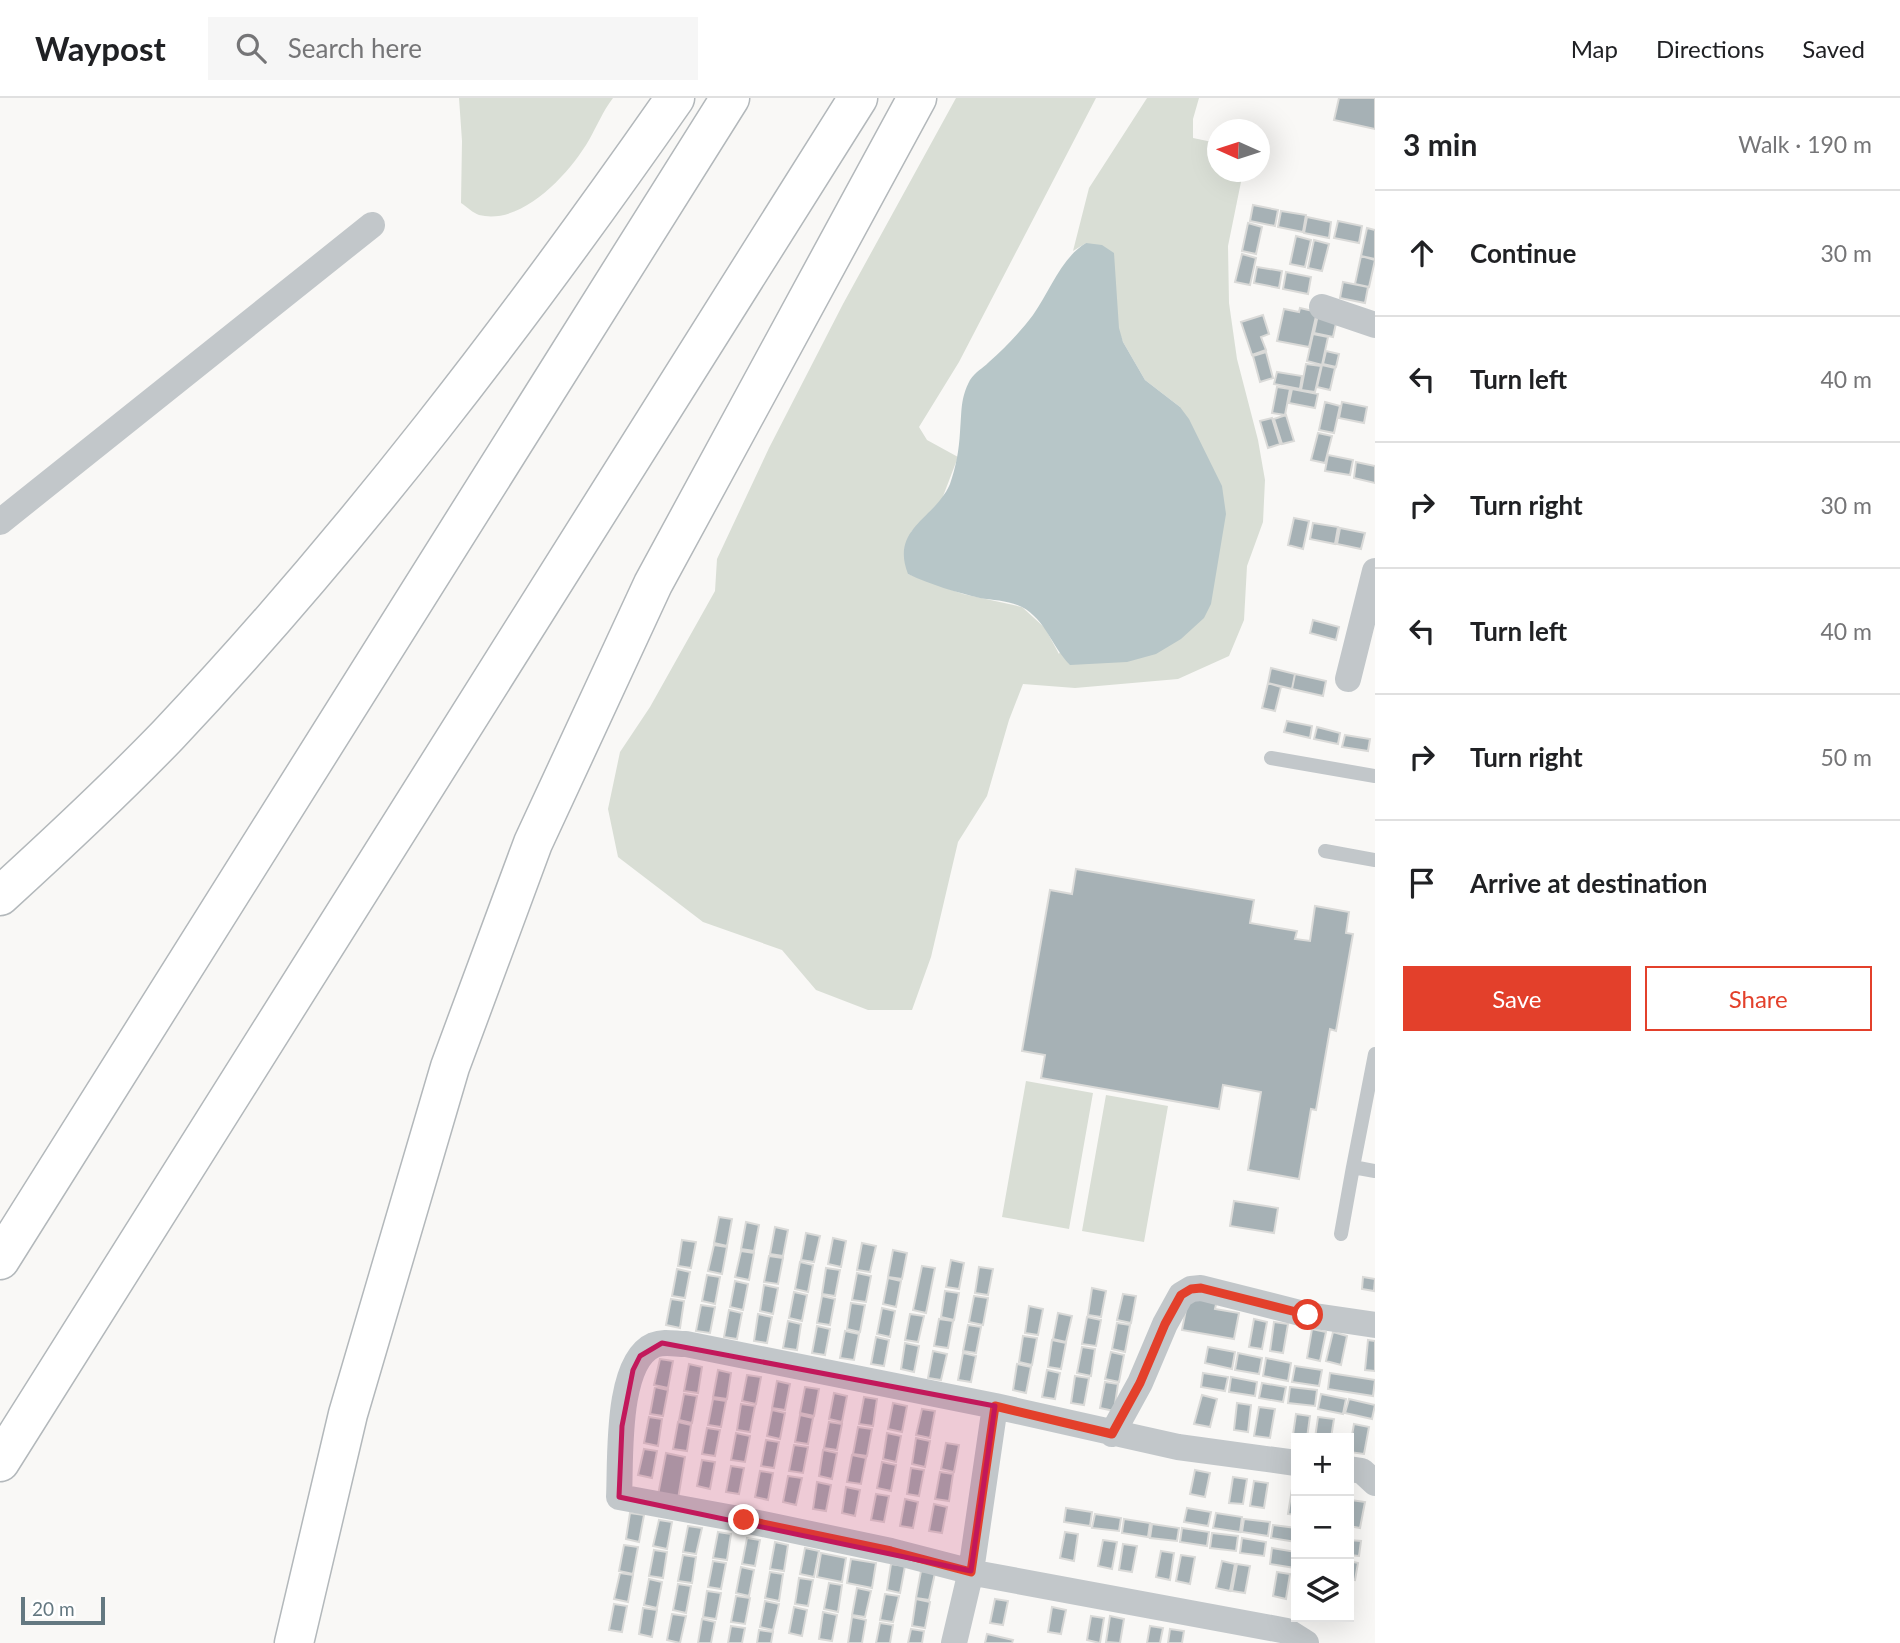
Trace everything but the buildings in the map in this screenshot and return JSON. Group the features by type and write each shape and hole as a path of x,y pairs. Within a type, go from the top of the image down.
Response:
{"highway":[{"path":"0,896 83,820 167,736 264,630 385,485 500,338 609,192 674,98"},
{"path":"0,1260 730,98"},
{"path":"0,1462 859,98"},
{"path":"294,1643 348,1415 450,1067 533,842 653,584 917,98"}],"street":[{"path":"0,522 372,225"},
{"path":"1322,307 1375,325"},
{"path":"1348,679 1375,571"},
{"path":"1112,1434 1140,1383 1165,1324 1185,1292 1201,1288 1308,1315 1375,1325"},
{"path":"1291,1462 1178,1447 995,1406 686,1344 662,1343 651,1346 640,1356 633,1370 622,1426 619,1497 891,1551 971,1572 1287,1631 1306,1643"},
{"path":"954,1643 971,1572 995,1406"},
{"path":"1354,1470 1362,1471 1375,1483"}],"lane":[{"path":"1271,758 1375,776"},
{"path":"1325,851 1375,860"},
{"path":"1341,1234 1375,1054"},
{"path":"1353,1167 1375,1171"}],"highlighted area":[{"path":"662,1343 995,1406 971,1571 619,1497 622,1426 633,1370 640,1356"}],"shaded area":[{"path":"459,98 613,98 581,153 557,181 528,205 512,213 495,216 479,215 461,203 462,141"},
{"path":"956,98 1096,98 959,362 919,427 927,440 958,457 942,499 911,532 908,574 963,594 1022,607 1045,628 1059,654 1180,407 1145,380 1123,342 1086,243 1073,251 1089,188 1147,98 1199,98 1193,119 1193,138 1207,141 1207,182 1241,182 1228,246 1229,303 1237,359 1258,440 1265,480 1263,522 1247,566 1244,620 1229,656 1178,679 1075,688 1023,684 1009,720 987,796 958,842 931,957 912,1010 868,1010 816,990 782,950 703,922 618,857 608,809 620,752 650,707 715,591 717,559 769,448 843,304"},
{"path":"1086,243 1102,245 1114,253 1119,328 1123,342 1145,380 1180,407 1189,419 1222,486 1226,514 1211,604 1204,618 1181,639 1156,654 1127,662 1070,665 1030,612 1007,602 980,598 917,578 908,574 904,558 909,535 950,484 958,452 963,399 970,380 1023,327 1063,266 1077,249"},
{"path":"1026,1081 1093,1093 1069,1229 1002,1217"},
{"path":"1106,1095 1168,1106 1144,1242 1082,1231"}],"route":[{"path":"744,1520 891,1551 971,1572 995,1406 1112,1434 1140,1383 1165,1324 1185,1292 1201,1288 1308,1315"}]}
